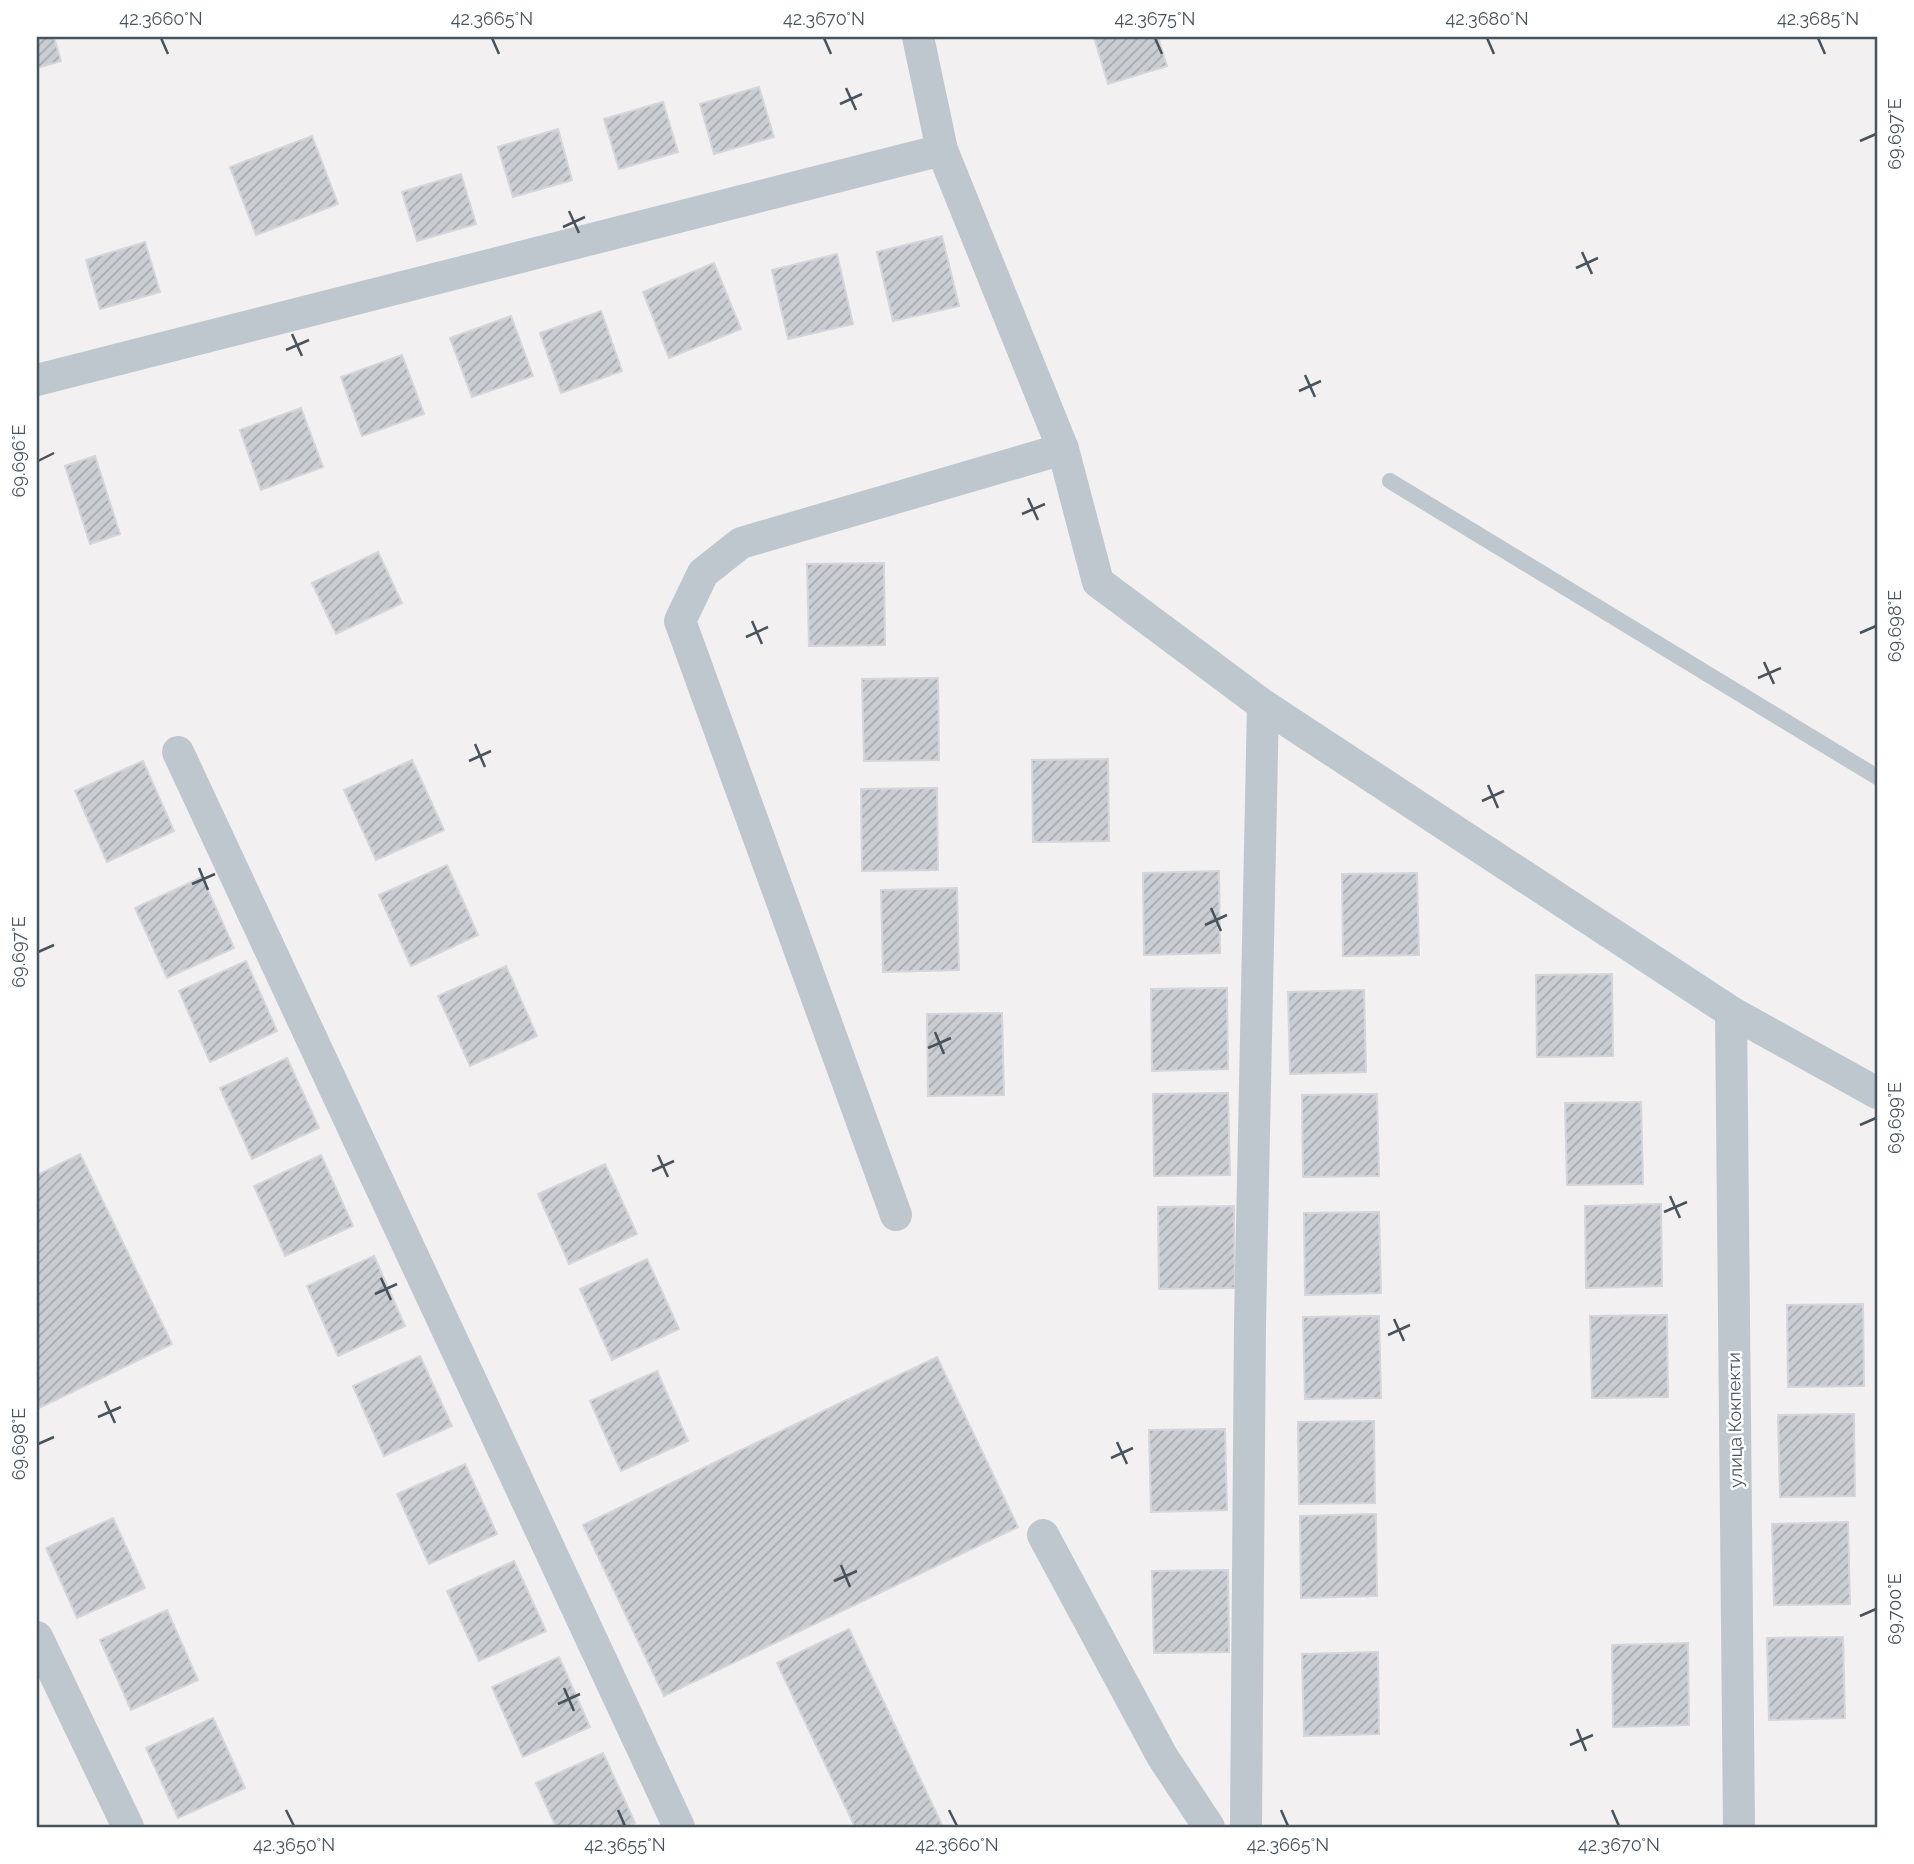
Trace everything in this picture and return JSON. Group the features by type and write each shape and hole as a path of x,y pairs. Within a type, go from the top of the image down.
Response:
{"street":[{"path":"918,37 942,150 1063,449 1098,582 1263,705 1731,1012 1877,1093"},
{"path":"37,380 942,150"},
{"path":"896,1215 680,621 703,573 741,543 1063,449"},
{"path":"1247,1827 1250,1323 1263,705"},
{"path":"178,752 679,1827"},
{"name":"улица Кокпекти","path":"1731,1012 1739,1827"},
{"path":"1043,1535 1162,1756 1209,1827"},
{"path":"37,1637 128,1827"}],"lane":[{"path":"1390,481 1877,778"}],"building":[{"path":"37,37 54,37 61,61 37,68"},
{"path":"1094,37 1158,37 1167,66 1108,84"},
{"path":"759,87 774,137 714,154 700,104"},
{"path":"663,102 678,152 619,169 604,119"},
{"path":"558,129 572,180 513,197 498,147"},
{"path":"312,136 338,204 256,235 230,167"},
{"path":"461,174 476,224 417,241 402,192"},
{"path":"942,236 959,306 893,321 877,252"},
{"path":"145,242 160,292 100,309 86,260"},
{"path":"837,254 853,324 788,339 772,270"},
{"path":"714,263 741,329 669,358 643,292"},
{"path":"601,311 622,371 561,393 540,333"},
{"path":"511,316 533,376 472,397 450,338"},
{"path":"402,355 424,414 362,436 341,377"},
{"path":"301,408 323,467 261,490 240,430"},
{"path":"95,456 120,534 90,544 65,466"},
{"path":"378,552 402,603 336,634 312,583"},
{"path":"884,563 885,645 809,646 807,564"},
{"path":"938,678 939,760 864,761 862,679"},
{"path":"1108,759 1109,841 1033,842 1032,760"},
{"path":"412,760 444,830 376,860 344,790"},
{"path":"143,761 174,831 107,862 75,791"},
{"path":"937,788 938,870 862,871 861,789"},
{"path":"447,865 478,935 411,966 379,895"},
{"path":"1219,871 1220,953 1144,955 1143,873"},
{"path":"1417,873 1419,955 1343,956 1342,874"},
{"path":"202,877 234,948 167,978 135,908"},
{"path":"957,888 959,970 883,972 881,890"},
{"path":"246,961 277,1031 210,1062 179,991"},
{"path":"506,966 537,1036 470,1066 438,996"},
{"path":"1612,974 1613,1056 1537,1057 1536,975"},
{"path":"1227,988 1228,1069 1152,1071 1151,989"},
{"path":"1364,990 1366,1072 1290,1074 1288,992"},
{"path":"1002,1013 1004,1095 928,1096 927,1014"},
{"path":"287,1058 319,1128 252,1159 220,1088"},
{"path":"1228,1093 1230,1175 1154,1176 1153,1094"},
{"path":"1377,1094 1379,1176 1303,1177 1302,1095"},
{"path":"1641,1102 1643,1184 1567,1185 1565,1103"},
{"path":"80,1154 172,1344 37,1409 37,1175"},
{"path":"321,1155 353,1226 285,1256 254,1186"},
{"path":"605,1164 637,1234 569,1264 538,1194"},
{"path":"1661,1204 1662,1286 1586,1288 1585,1206"},
{"path":"1234,1206 1235,1288 1159,1289 1158,1207"},
{"path":"1379,1212 1381,1293 1305,1295 1304,1213"},
{"path":"374,1256 405,1326 338,1356 307,1286"},
{"path":"647,1259 679,1329 612,1360 580,1289"},
{"path":"1863,1304 1864,1386 1788,1387 1787,1305"},
{"path":"1667,1315 1668,1397 1592,1398 1590,1316"},
{"path":"1379,1316 1381,1398 1305,1399 1303,1317"},
{"path":"420,1356 452,1426 384,1456 353,1386"},
{"path":"937,1357 1018,1527 664,1696 583,1525"},
{"path":"657,1371 688,1441 621,1471 590,1401"},
{"path":"1854,1414 1855,1496 1780,1497 1778,1415"},
{"path":"1374,1421 1375,1503 1299,1504 1298,1422"},
{"path":"1225,1429 1227,1510 1151,1512 1149,1430"},
{"path":"465,1464 497,1534 429,1564 397,1494"},
{"path":"1376,1514 1377,1596 1301,1598 1300,1516"},
{"path":"113,1518 145,1588 77,1618 46,1548"},
{"path":"1848,1522 1850,1604 1774,1605 1772,1524"},
{"path":"514,1561 546,1631 479,1661 447,1591"},
{"path":"1228,1570 1229,1652 1154,1653 1152,1571"},
{"path":"167,1610 198,1680 131,1710 100,1640"},
{"path":"849,1629 943,1827 855,1827 777,1663"},
{"path":"1843,1637 1845,1718 1769,1720 1767,1638"},
{"path":"1688,1643 1689,1725 1613,1727 1612,1645"},
{"path":"1378,1652 1379,1734 1304,1736 1302,1654"},
{"path":"559,1657 590,1727 523,1757 492,1687"},
{"path":"213,1718 245,1788 178,1818 146,1748"},
{"path":"603,1753 635,1823 625,1827 556,1827 536,1783"}]}
